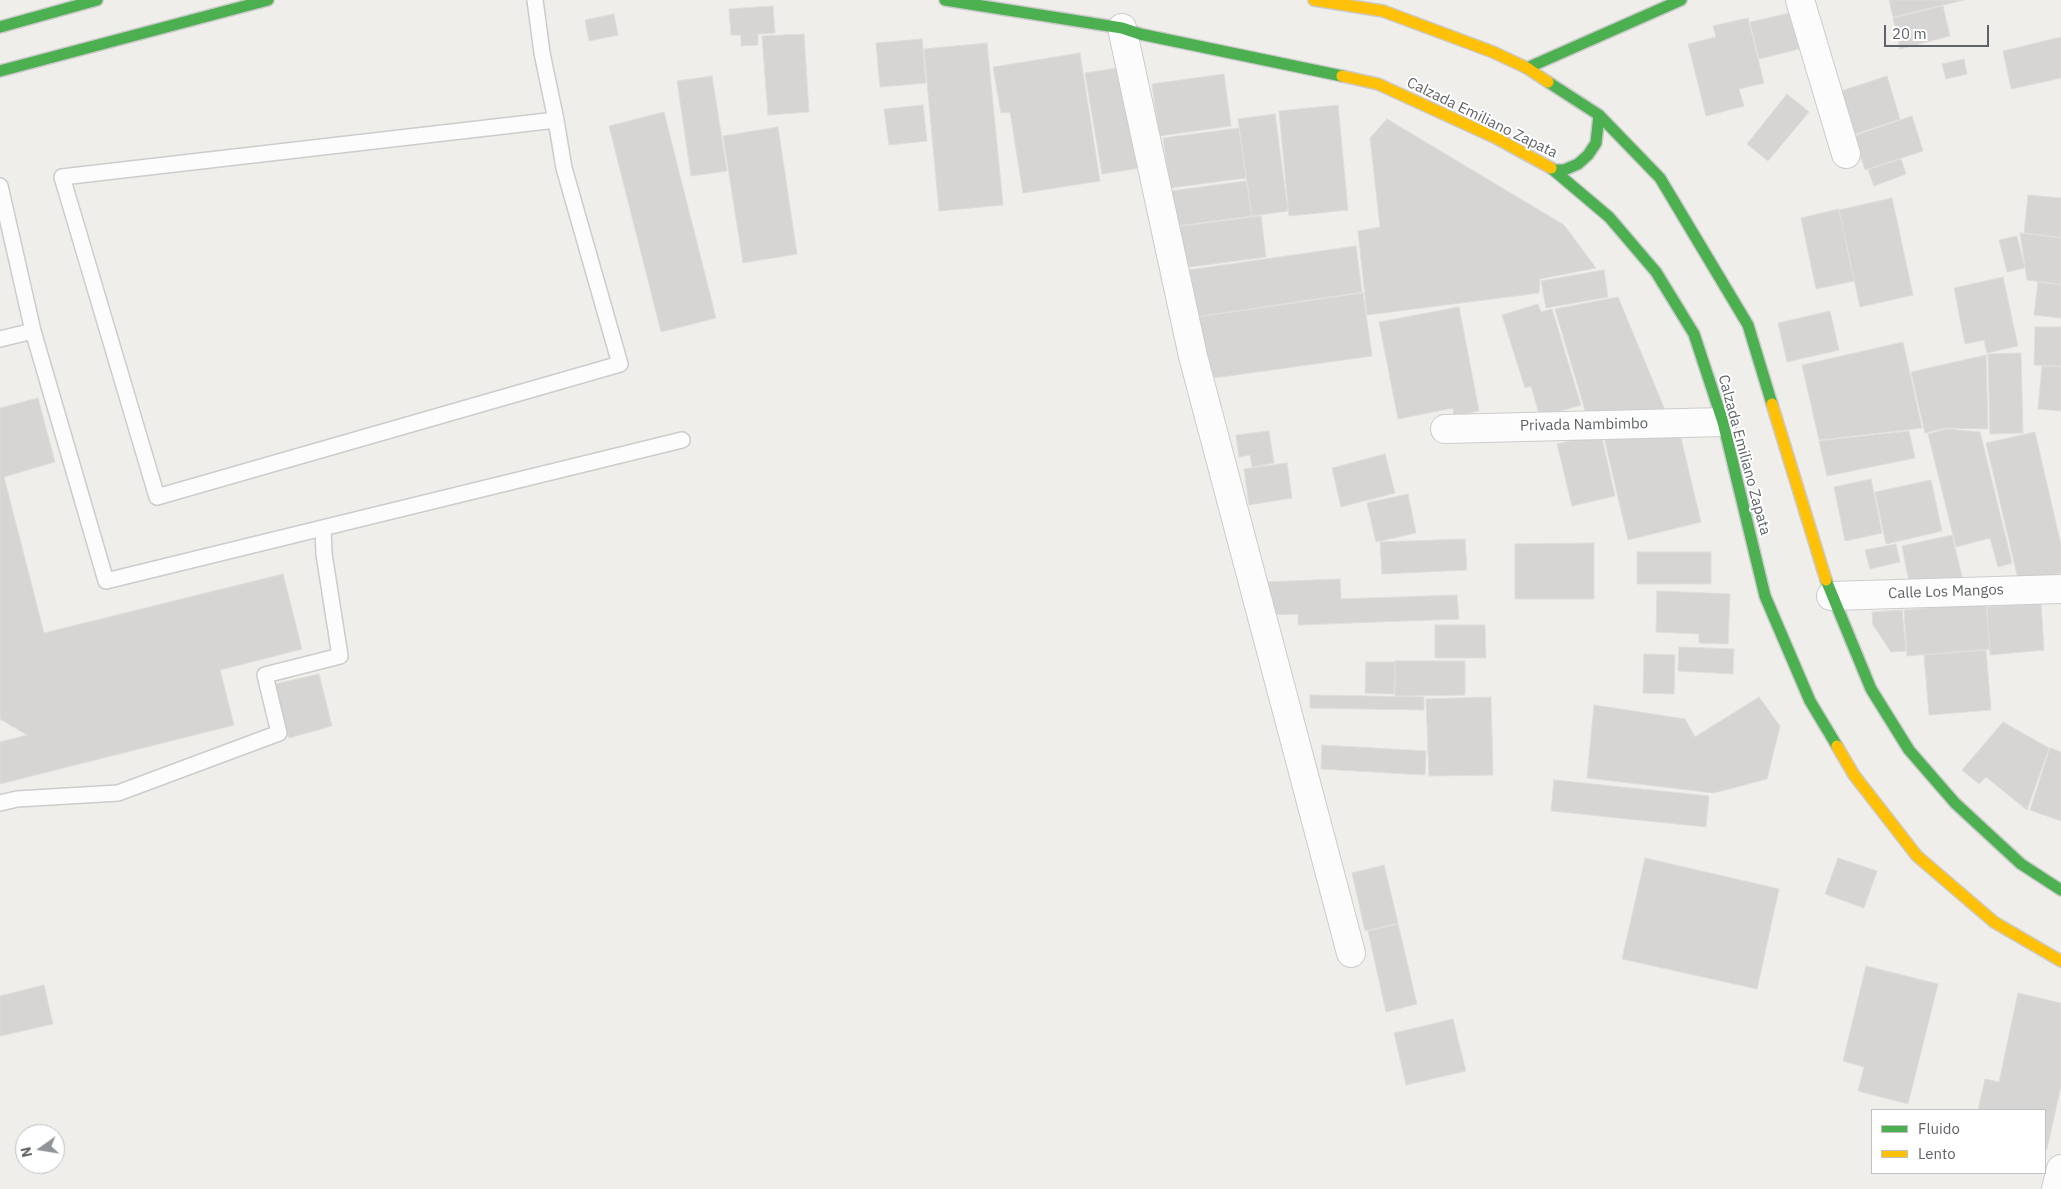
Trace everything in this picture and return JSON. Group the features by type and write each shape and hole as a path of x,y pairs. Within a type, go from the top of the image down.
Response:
{"main road":[{"path":"0,27 97,0"},
{"path":"0,71 268,0"},
{"name":"Calzada Emiliano Zapata","path":"945,0 1122,28 1140,34 1378,84 1496,138 1555,170 1609,217 1656,272 1694,334 1723,422 1765,596 1810,701 1854,775 1917,856 1994,922 2061,961"},
{"path":"1314,0 1384,11 1493,52 1527,68 1599,115 1660,178 1748,325 1830,596 1871,689 1909,750 1955,803 2021,864 2061,890"},
{"path":"1527,68 1681,0"},
{"path":"1555,170 1564,170 1578,164 1588,155 1596,143 1599,130 1599,115"}],"street":[{"path":"1800,0 1846,154"},
{"path":"1122,28 1193,356 1352,954"},
{"name":"Privada Nambimbo","path":"1445,428 1723,422"},
{"name":"Calle Los Mangos","path":"1830,596 2061,589"},
{"path":"2056,1189 2061,1169"}],"lane":[{"path":"535,0 542,53 556,120 564,168 620,364 157,496 62,177 556,120"},
{"path":"0,186 33,331 106,581 682,440"},
{"path":"0,339 33,331"},
{"path":"0,803 17,799 118,792 279,733 265,674 340,656 324,554 323,528"}],"building":[{"path":"1889,0 1964,0 1893,17"},
{"path":"773,6 775,33 758,34 758,45 741,46 741,35 731,35 729,9"},
{"path":"1943,6 1950,36 1900,49 1893,18"},
{"path":"1790,13 1799,49 1759,59 1750,22"},
{"path":"614,14 618,35 589,41 585,20"},
{"path":"1748,18 1764,83 1739,89 1744,106 1706,116 1688,44 1716,37 1713,26"},
{"path":"804,34 809,112 768,115 762,36"},
{"path":"2061,37 2061,78 2011,89 2003,51"},
{"path":"922,39 926,83 880,87 876,43"},
{"path":"987,43 1003,205 939,211 924,49"},
{"path":"1080,53 1100,181 1023,193 1010,112 1001,113 993,67"},
{"path":"1964,59 1967,74 1946,79 1942,64"},
{"path":"1124,67 1140,168 1102,174 1085,73"},
{"path":"1224,74 1231,126 1159,136 1152,84"},
{"path":"712,76 727,171 691,176 677,81"},
{"path":"1887,76 1900,119 1855,134 1841,91"},
{"path":"1787,94 1809,112 1768,161 1747,144"},
{"path":"923,105 927,141 889,145 884,109"},
{"path":"1338,105 1348,210 1289,216 1279,111"},
{"path":"664,112 716,318 661,332 609,126"},
{"path":"1275,114 1288,211 1252,216 1238,119"},
{"path":"1912,116 1923,151 1865,170 1854,136"},
{"path":"1387,119 1564,225 1596,268 1540,279 1539,293 1367,315 1358,231 1380,227 1370,138"},
{"path":"778,127 797,254 743,263 723,136"},
{"path":"1239,128 1246,178 1170,188 1163,138"},
{"path":"1901,159 1906,174 1874,186 1868,170"},
{"path":"1246,181 1252,216 1176,226 1171,191"},
{"path":"2028,195 2061,198 2061,237 2024,233"},
{"path":"1892,198 1913,295 1860,307 1839,210"},
{"path":"1839,209 1854,281 1816,289 1801,218"},
{"path":"1261,216 1266,257 1182,268 1176,227"},
{"path":"2020,233 2061,238 2061,284 2027,280"},
{"path":"2017,236 2025,268 2007,272 1999,240"},
{"path":"1356,246 1362,292 1195,317 1189,270"},
{"path":"1604,270 1608,297 1546,308 1541,281"},
{"path":"2003,277 2018,346 1987,353 1984,340 1965,344 1954,288"},
{"path":"2038,282 2061,285 2061,318 2034,315"},
{"path":"1363,293 1372,356 1207,379 1198,317"},
{"path":"1618,297 1665,410 1587,417 1555,309"},
{"path":"1538,304 1541,312 1552,309 1581,405 1540,417 1531,386 1525,388 1502,315"},
{"path":"1459,307 1479,411 1454,416 1453,408 1398,419 1379,322"},
{"path":"1830,311 1839,350 1787,362 1778,323"},
{"path":"2035,327 2061,327 2061,366 2034,365"},
{"path":"1903,342 1922,428 1819,440 1802,365"},
{"path":"2021,353 2023,433 1990,434 1988,354"},
{"path":"1986,355 1988,429 1945,428 1925,433 1911,372"},
{"path":"2042,366 2061,367 2061,411 2038,409"},
{"path":"38,398 55,462 4,477 44,633 283,574 302,649 220,670 234,725 0,784 0,742 27,735 0,719 0,408"},
{"path":"1947,429 1980,432 2012,563 1998,567 1990,538 1956,547 1928,434"},
{"path":"1679,430 1701,522 1628,540 1603,433"},
{"path":"1269,431 1274,463 1252,467 1250,455 1239,457 1236,435"},
{"path":"1909,431 1915,458 1827,476 1819,441"},
{"path":"2035,432 2061,545 2061,573 2019,583 1986,443"},
{"path":"1601,434 1615,496 1572,506 1557,444"},
{"path":"1385,454 1395,493 1341,507 1332,468"},
{"path":"1287,463 1292,498 1249,505 1244,469"},
{"path":"1871,479 1882,533 1845,541 1834,487"},
{"path":"1931,480 1942,531 1886,544 1875,492"},
{"path":"1408,494 1416,533 1376,542 1367,503"},
{"path":"1952,535 1963,581 1911,592 1902,546"},
{"path":"1465,539 1467,570 1382,574 1380,542"},
{"path":"1594,543 1594,599 1515,599 1515,544"},
{"path":"1896,544 1900,562 1870,569 1865,550"},
{"path":"1637,552 1711,552 1711,584 1637,584"},
{"path":"1340,579 1341,599 1457,595 1459,619 1298,625 1298,614 1264,615 1263,582"},
{"path":"1657,591 1730,594 1728,644 1699,643 1699,634 1656,632"},
{"path":"1986,603 1990,649 1907,656 1904,610"},
{"path":"2041,603 2044,650 1990,655 1987,607"},
{"path":"1902,610 1906,651 1891,652 1873,625 1872,612"},
{"path":"1435,625 1485,625 1486,658 1435,658"},
{"path":"1679,647 1734,649 1733,674 1678,671"},
{"path":"1986,650 1991,710 1929,715 1924,655"},
{"path":"1644,654 1675,655 1674,694 1643,693"},
{"path":"1395,661 1465,661 1465,695 1395,696"},
{"path":"1366,662 1395,662 1394,694 1365,693"},
{"path":"319,674 332,726 289,738 275,684"},
{"path":"1310,695 1424,697 1424,710 1310,708"},
{"path":"1491,697 1493,775 1429,776 1426,699"},
{"path":"1759,697 1780,726 1767,779 1714,793 1587,778 1594,705 1685,719 1695,737"},
{"path":"2003,722 2049,748 2027,810 1986,777 1979,784 1962,770"},
{"path":"1322,745 1426,751 1425,775 1321,769"},
{"path":"2050,748 2061,752 2061,821 2030,810"},
{"path":"1554,780 1709,796 1706,827 1551,811"},
{"path":"1645,858 1779,889 1757,989 1622,959"},
{"path":"1838,858 1877,871 1864,908 1825,894"},
{"path":"1384,865 1398,923 1365,931 1352,873"},
{"path":"1398,924 1417,1004 1386,1012 1368,931"},
{"path":"1866,966 1938,984 1908,1104 1858,1091 1864,1067 1843,1061"},
{"path":"44,985 53,1024 0,1036 0,996"},
{"path":"2018,993 2061,1003 2061,1086 2047,1149 2046,1109 1978,1109 1985,1079 1999,1082"},
{"path":"1453,1019 1466,1071 1406,1085 1394,1033"}],"traffic: fast":[{"path":"0,27 97,0"},
{"path":"0,71 268,0"},
{"path":"945,0 1122,28 1140,34 1342,76"},
{"path":"1527,68 1681,0"},
{"path":"1548,82 1599,115 1660,178 1748,325 1772,404"},
{"path":"1555,170 1564,170 1578,164 1588,155 1596,143 1599,115"},
{"path":"1551,168 1609,217 1656,272 1694,334 1723,422 1765,596 1810,701 1837,746"},
{"path":"1826,580 1871,689 1909,750 1955,803 2021,864 2061,890"}],"traffic: slow":[{"path":"1314,0 1383,11 1493,52 1527,68 1548,82"},
{"path":"1342,76 1378,84 1496,138 1551,168"},
{"path":"1772,404 1826,580"},
{"path":"1837,746 1854,775 1917,856 1994,922 2061,961"}]}
